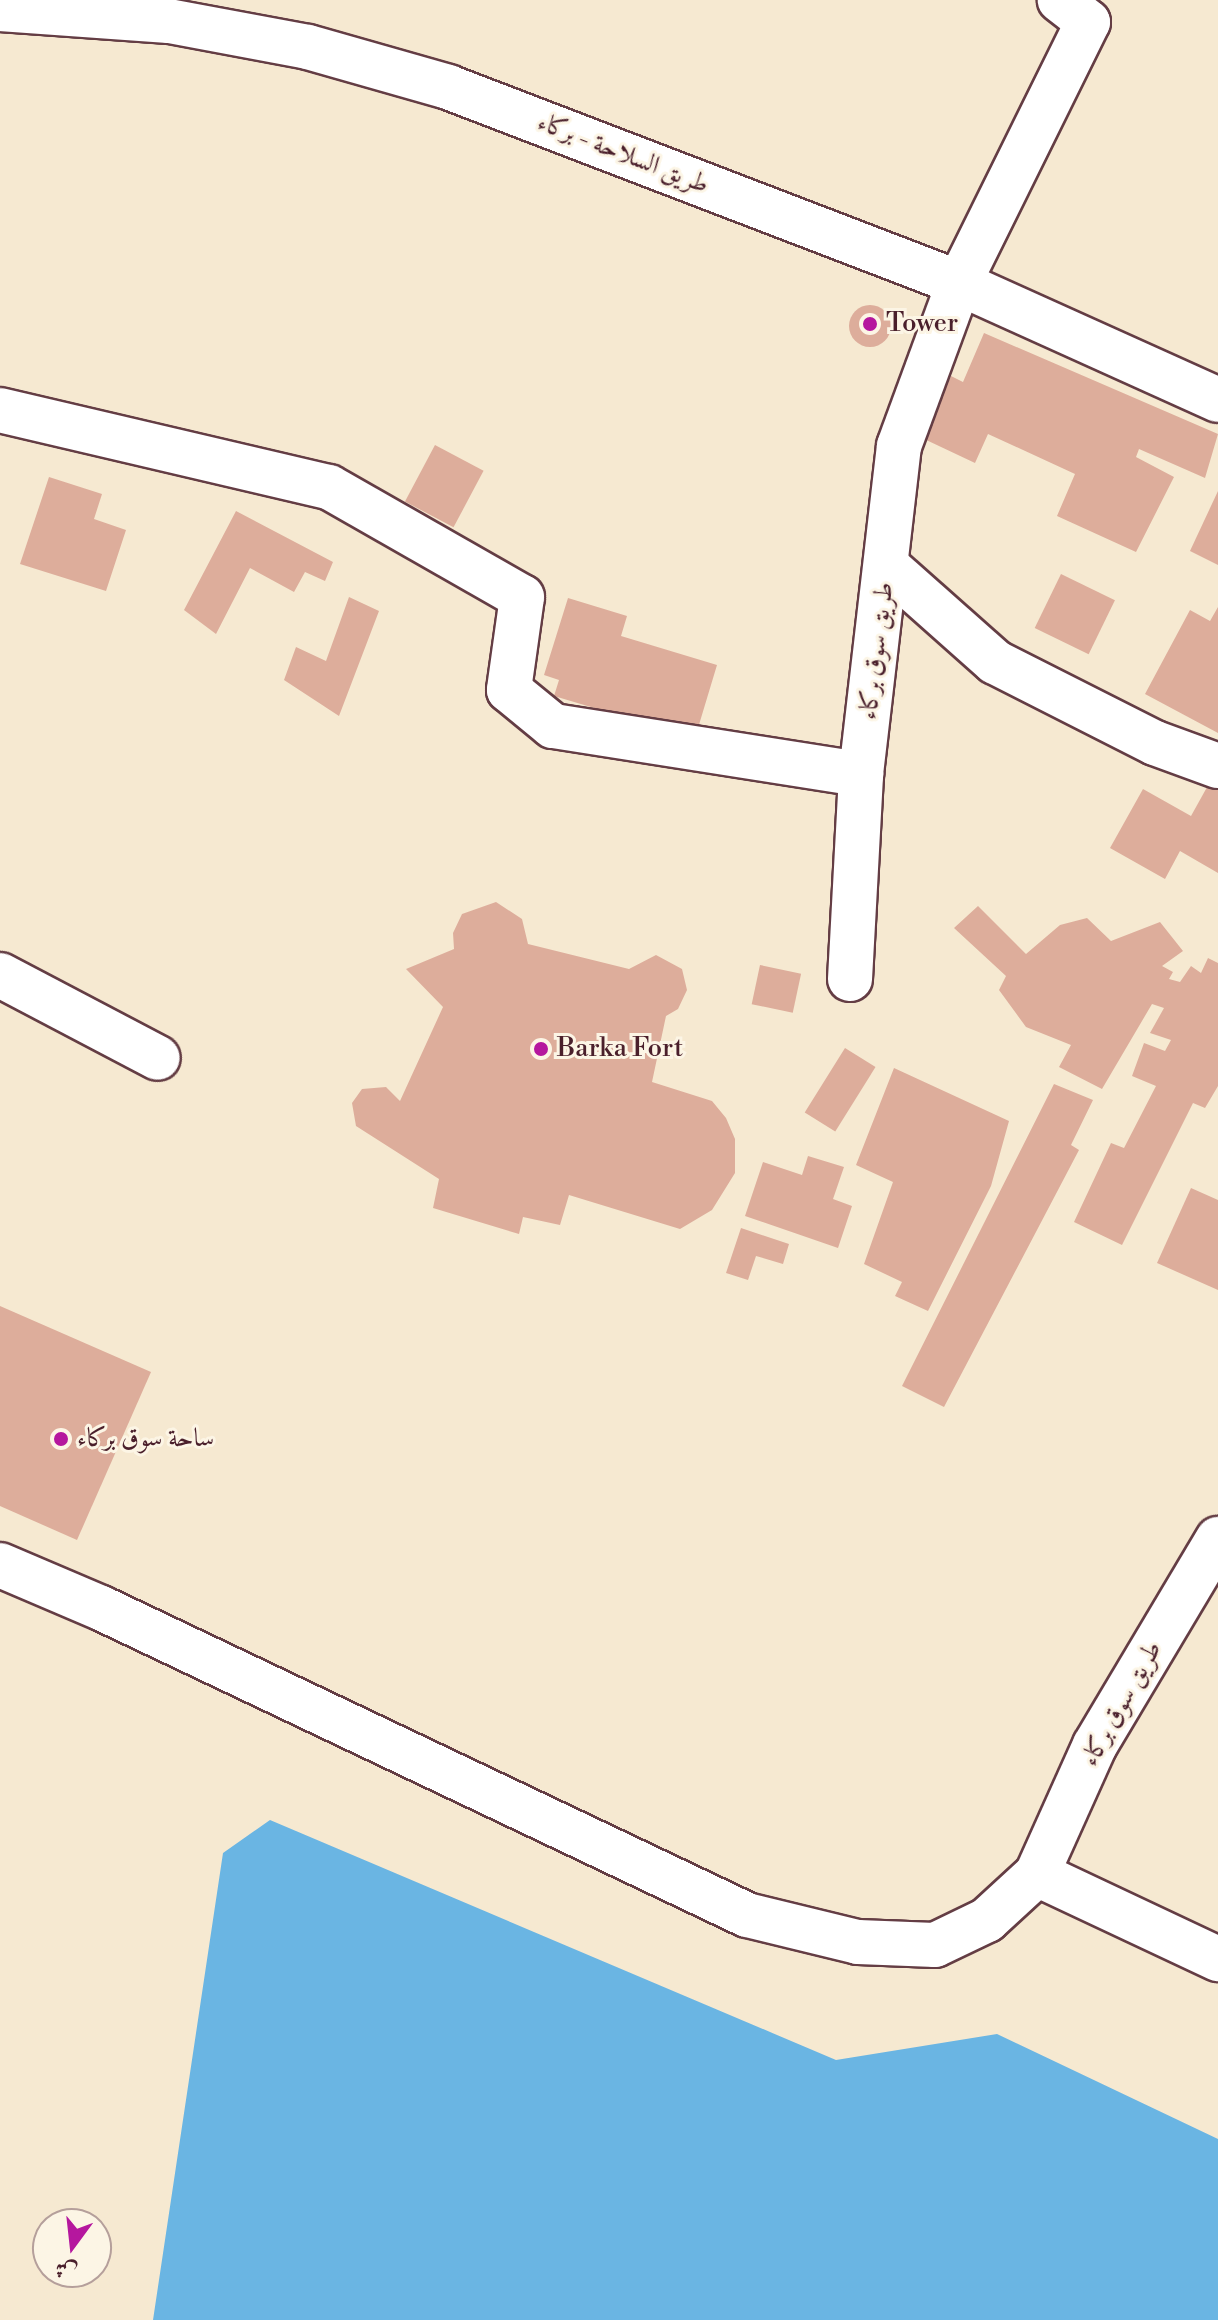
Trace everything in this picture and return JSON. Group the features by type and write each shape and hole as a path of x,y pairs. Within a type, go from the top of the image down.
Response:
{"street":[{"path":"888,567 899,446 959,283 1088,22 1060,0"},
{"name":"طريق السلاحة - بركاء","path":"0,9 172,10 448,87 959,283 1218,400"},
{"path":"0,410 329,487 522,597 509,690 553,726 861,774"},
{"name":"طريق سوق بركاء","path":"888,567 995,662 1155,743 1218,766"},
{"name":"طريق سوق بركاء","path":"850,979 861,774 888,567"},
{"path":"0,975 158,1058"},
{"name":"طريق سوق بركاء","path":"1037,1874 1095,1745 1218,1539"},
{"path":"0,1565 101,1608 747,1915 858,1942 935,1945 987,1920 1037,1874 1218,1959"}],"water":[{"path":"270,1820 836,2060 997,2034 1218,2139 1218,2320 153,2320 223,1853"}],"building":[{"name":"Tower","path":"870,305 885,311 891,326 885,341 870,347 855,341 849,326 855,311"},
{"path":"984,333 1218,434 1205,478 1139,449 1136,457 1174,477 1136,552 1057,516 1075,474 988,434 975,463 922,438 951,376 963,382"},
{"path":"435,445 484,471 454,527 405,502"},
{"path":"49,477 102,494 94,519 126,530 106,591 20,564"},
{"path":"1218,491 1218,565 1190,551"},
{"path":"236,511 333,562 325,581 305,572 294,592 250,568 216,634 184,610"},
{"path":"1061,574 1115,600 1089,654 1035,628"},
{"path":"349,597 379,611 339,716 284,680 296,647 326,661"},
{"path":"568,598 627,616 621,636 717,665 695,738 554,696 559,680 544,675"},
{"path":"1218,607 1218,733 1145,694 1190,610 1210,621"},
{"path":"1211,780 1218,784 1218,873 1180,851 1165,879 1110,848 1143,789 1191,816"},
{"name":"Barka Fort","path":"496,902 522,919 528,944 629,969 656,955 682,969 687,990 678,1009 666,1016 652,1082 712,1101 726,1118 735,1139 735,1173 712,1210 680,1229 569,1195 560,1225 523,1217 519,1234 433,1208 439,1179 356,1126 352,1103 362,1089 386,1087 400,1101 443,1007 406,969 454,949 453,933 462,914"},
{"path":"978,906 1026,954 1060,925 1087,918 1111,941 1160,922 1183,951 1162,966 1173,972 1169,979 1180,982 1191,966 1201,973 1208,958 1218,963 1218,1086 1205,1108 1193,1103 1122,1245 1074,1222 1111,1143 1124,1148 1156,1086 1132,1076 1144,1043 1165,1051 1171,1040 1150,1033 1164,1008 1152,1004 1102,1089 1059,1067 1071,1045 1026,1027 999,990 1006,976 954,928"},
{"path":"760,965 801,974 793,1013 752,1004"},
{"path":"845,1048 876,1067 835,1132 805,1112"},
{"path":"894,1068 1009,1121 991,1186 928,1311 895,1296 902,1282 864,1264 893,1182 856,1165"},
{"path":"1054,1084 1093,1100 1071,1145 1079,1150 944,1407 902,1386"},
{"path":"808,1156 844,1167 833,1199 852,1206 838,1248 745,1216 763,1162 802,1175"},
{"path":"1191,1188 1218,1200 1218,1290 1157,1263"},
{"path":"741,1228 789,1244 783,1264 756,1256 748,1280 726,1273"},
{"name":"ساحة سوق بركاء","path":"0,1306 151,1372 77,1540 0,1506"}],"place":[{"name":"Tower","path":"870,324"},
{"name":"Barka Fort","path":"541,1049"},
{"name":"ساحة سوق بركاء","path":"61,1439"}]}
